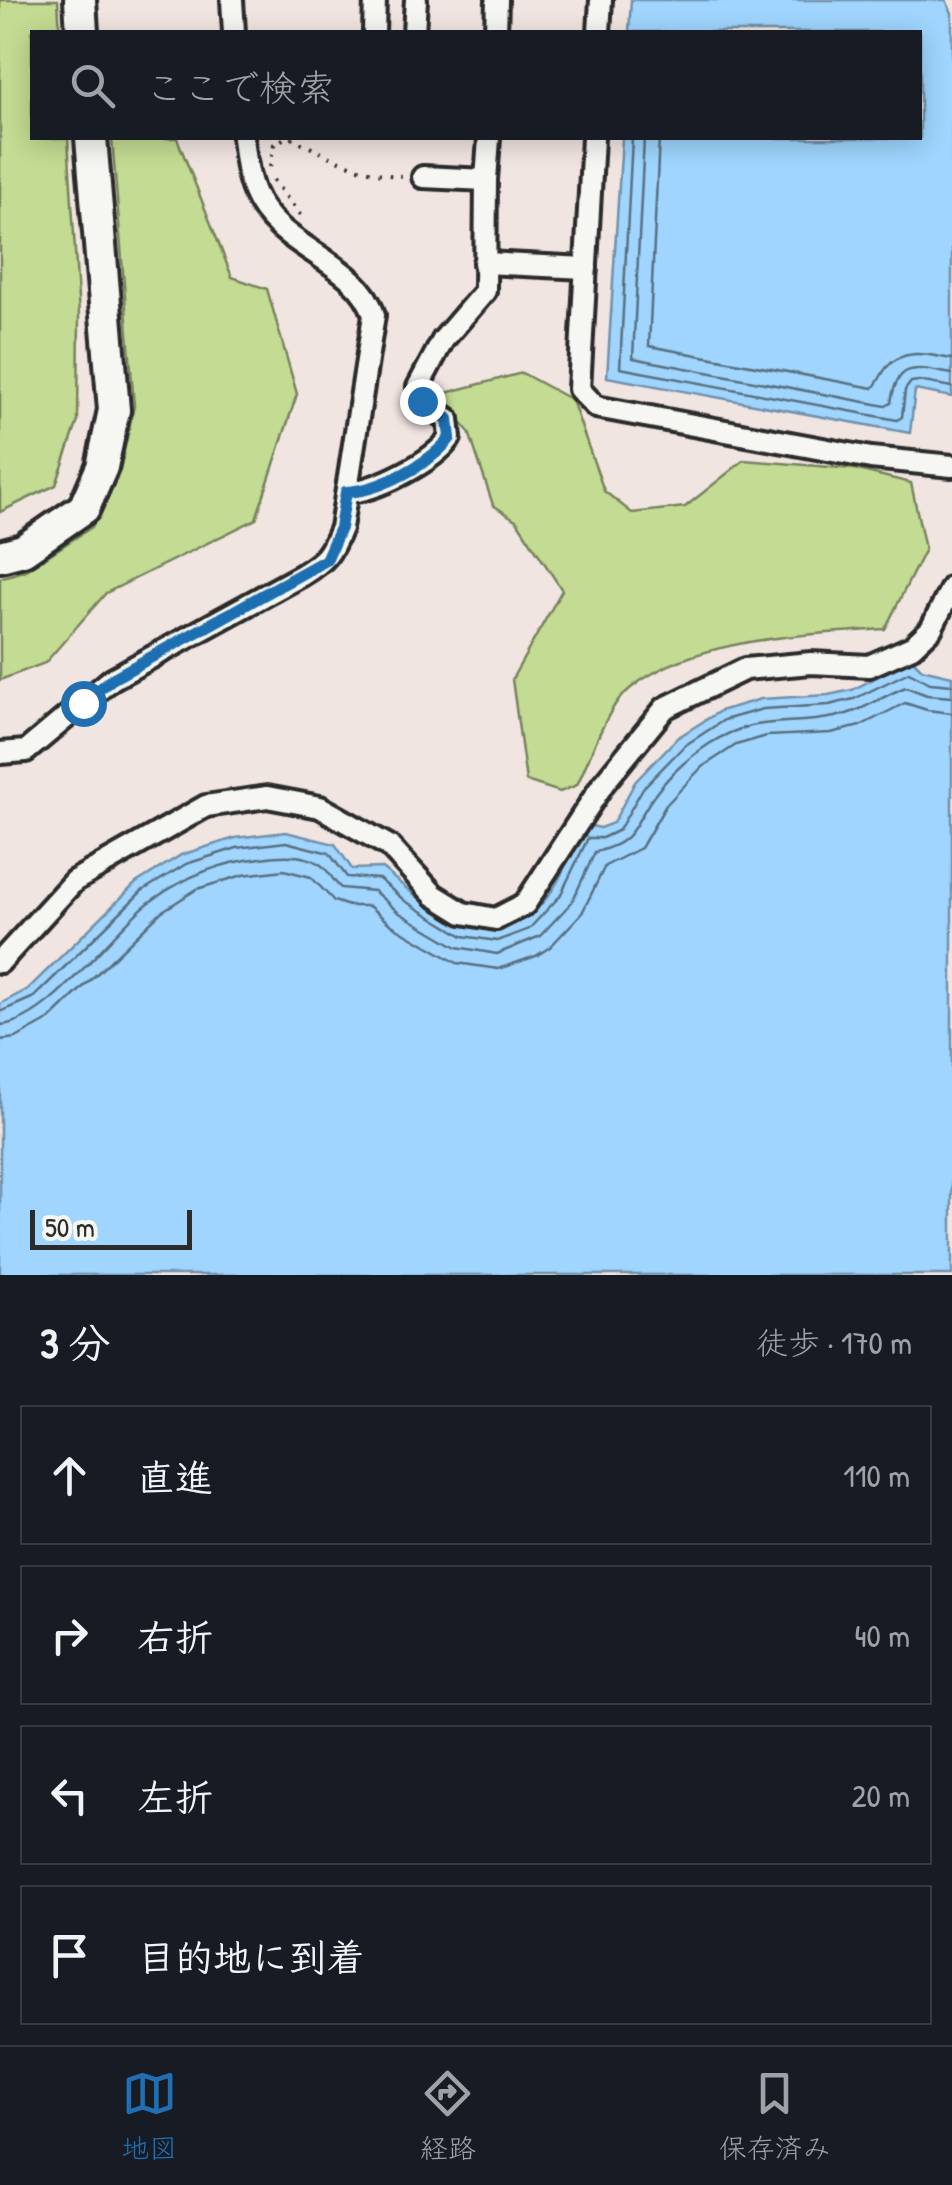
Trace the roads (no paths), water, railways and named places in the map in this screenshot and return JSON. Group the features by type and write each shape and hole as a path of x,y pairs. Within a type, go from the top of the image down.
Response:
{"main road":[{"path":"80,0 82,30"},
{"path":"0,556 23,550 84,508 102,467 114,410 91,140"}],"street":[{"path":"232,0 234,30"},
{"path":"374,0 374,30"},
{"path":"414,30 416,0"},
{"path":"496,30 497,0"},
{"path":"599,30 601,0"},
{"path":"0,753 26,751 112,679 326,560 340,528 374,315 370,299 357,284 291,238 271,218 254,193 243,140"},
{"path":"346,492 359,492 395,477 450,438 448,419 422,401 417,395 418,387 444,340 485,291 489,140"},
{"path":"593,140 579,389 596,408 871,458 952,466"},
{"path":"423,176 486,180"},
{"path":"484,263 586,268"},
{"path":"0,962 74,881 206,806 267,796 320,807 389,846 434,894 463,912 496,920 525,904 603,784 666,708 744,669 810,662 869,666 912,648 930,629 952,587"}],"water":[{"path":"631,0 946,0 952,13 952,397 915,390 910,433 607,377 622,140 922,140 922,30 629,30"},
{"path":"912,659 922,669 952,676 952,1275 0,1275 0,1004 28,989 136,883 181,855 235,838 286,832 335,844 352,869 382,868 423,901 468,925 512,925 533,912 553,889 583,824 600,828 613,823 635,782 677,738 720,711 761,699 852,690"}]}
